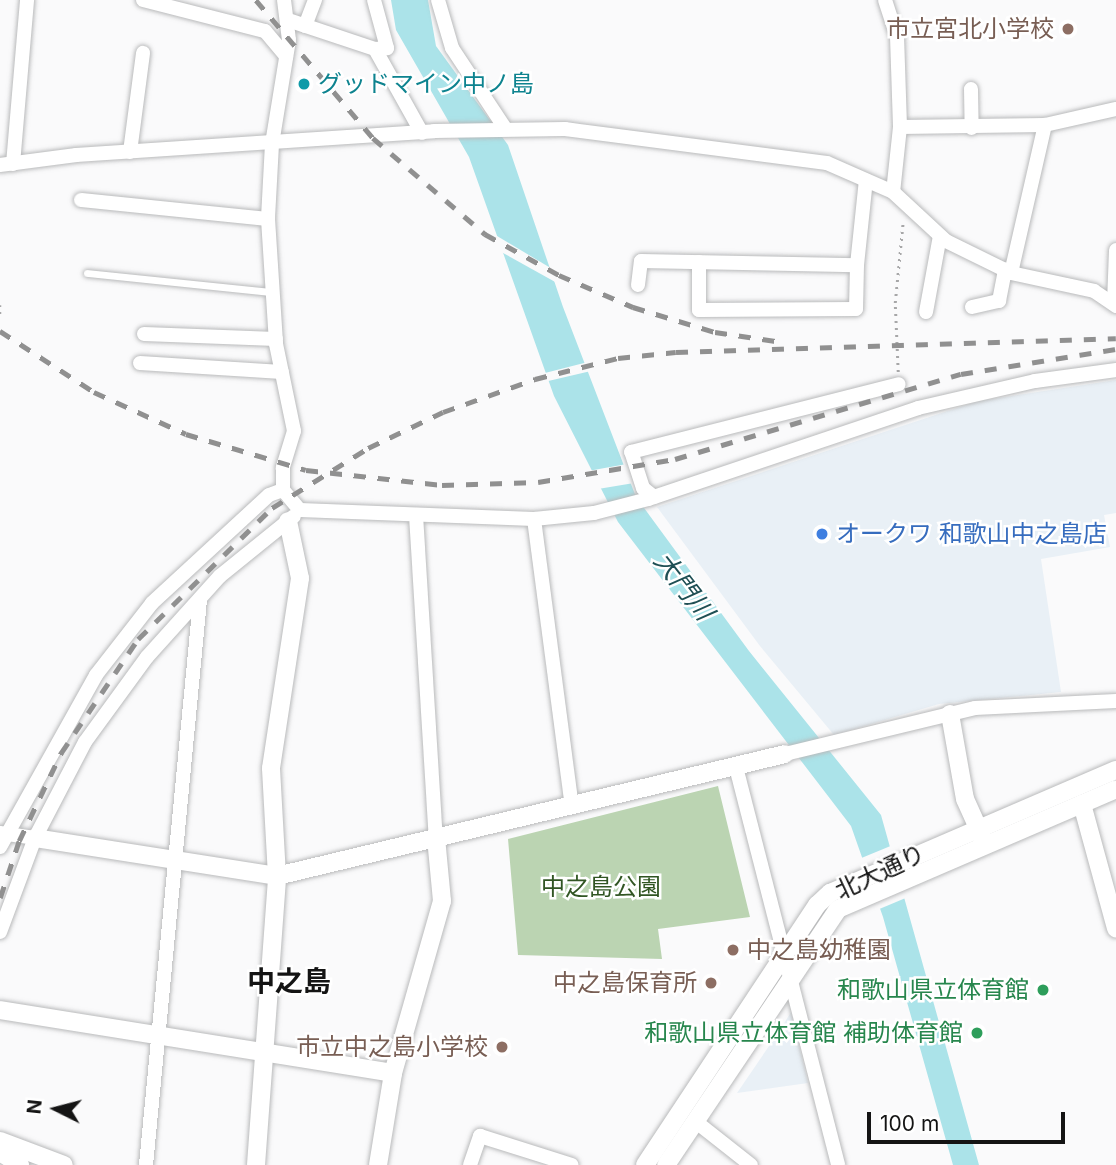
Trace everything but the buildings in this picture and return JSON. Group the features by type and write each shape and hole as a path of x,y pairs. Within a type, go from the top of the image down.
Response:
{"street":[{"path":"27,0 6,164 130,152 428,132 501,128 565,129 827,163 893,191 940,236 1008,271 1094,291 1115,304"},
{"path":"143,0 164,3 265,31 286,56"},
{"path":"256,1165 267,1053 277,876 271,768 300,578 294,516 283,490 283,468 294,431 276,339 268,219 272,144 286,56 288,20 284,0"},
{"path":"305,26 315,0"},
{"path":"288,20 375,49 387,48 374,0"},
{"path":"438,0 452,48 501,128"},
{"path":"884,0 897,36 900,127 893,191"},
{"path":"375,49 428,132"},
{"path":"130,152 143,53"},
{"path":"971,89 972,128"},
{"path":"900,127 1045,125 1116,108"},
{"path":"972,307 999,301 1045,125"},
{"path":"699,262 699,310 856,309 857,265 866,180"},
{"path":"81,200 268,219"},
{"path":"924,308 940,236"},
{"path":"1115,304 1116,250"},
{"path":"638,285 641,261 857,265"},
{"path":"144,334 276,339"},
{"path":"140,363 282,372"},
{"path":"0,932 35,838 85,742 147,657 220,576 294,516 534,519 594,513 651,498 918,408 1035,381 1116,370"},
{"path":"651,498 643,488 631,452 899,384"},
{"path":"283,490 269,495 152,603 96,675 2,838 35,838 277,876 975,708 1116,701"},
{"path":"377,1165 393,1073 442,901 416,516"},
{"path":"534,519 572,806"},
{"path":"146,1165 200,600"},
{"path":"950,714 965,799 986,845"},
{"path":"736,767 787,952 838,1165"},
{"name":"北大通り","path":"645,1165 817,905 862,877 1116,770"},
{"name":"北大通り","path":"666,1165 830,917 867,896 1116,789"},
{"path":"1082,804 1116,928"},
{"path":"0,1010 393,1073"},
{"path":"695,1121 751,1165"},
{"path":"470,1165 480,1136 572,1165"},
{"path":"0,1141 64,1165"}],"lane":[{"path":"87,273 273,292"}],"path":[{"path":"899,384 897,262 909,207"},
{"path":"0,305 0,317"}],"shaded area":[{"path":"1116,380 1116,513 1104,515 1110,547 1041,559 1061,692 939,704 834,735 760,646 657,507 978,401"},
{"path":"791,1012 808,1083 737,1093 780,1030"}],"green space":[{"name":"中之島公園","path":"718,786 750,917 658,929 662,959 518,955 508,839"}],"water":[{"name":"大門川","path":"391,0 428,0 436,46 508,145 563,307 636,497 749,651 881,815 979,1165 953,1165 883,917 851,826 618,522 554,396 469,157 396,30"}],"pier":[{"path":"492,233 554,270 557,283 496,249"},
{"path":"588,362 591,371 544,382 541,374"},
{"path":"627,464 634,483 598,489 588,471"},
{"path":"893,845 908,897 877,910 859,859"}],"railway":[{"path":"256,0 373,138 485,234 559,275 633,307 715,332 782,342"},
{"path":"0,331 94,392 186,434 306,470 442,485 538,482 675,459 961,374 1116,349"},
{"path":"0,898 19,841 61,753 138,639 272,508 368,448 443,412 535,379 618,358 676,352 1116,338"}],"place":[{"name":"市立宮北小学校","path":"1068,29"},
{"name":"グッドマイン中ノ島","path":"304,84"},
{"name":"オークワ 和歌山中之島店","path":"822,534"},
{"name":"中之島幼稚園","path":"733,950"},
{"name":"中之島保育所","path":"711,983"},
{"name":"和歌山県立体育館","path":"1043,990"},
{"name":"和歌山県立体育館 補助体育館","path":"977,1033"},
{"name":"市立中之島小学校","path":"502,1047"}],"district":[{"name":"中之島","path":"289,981"}]}
